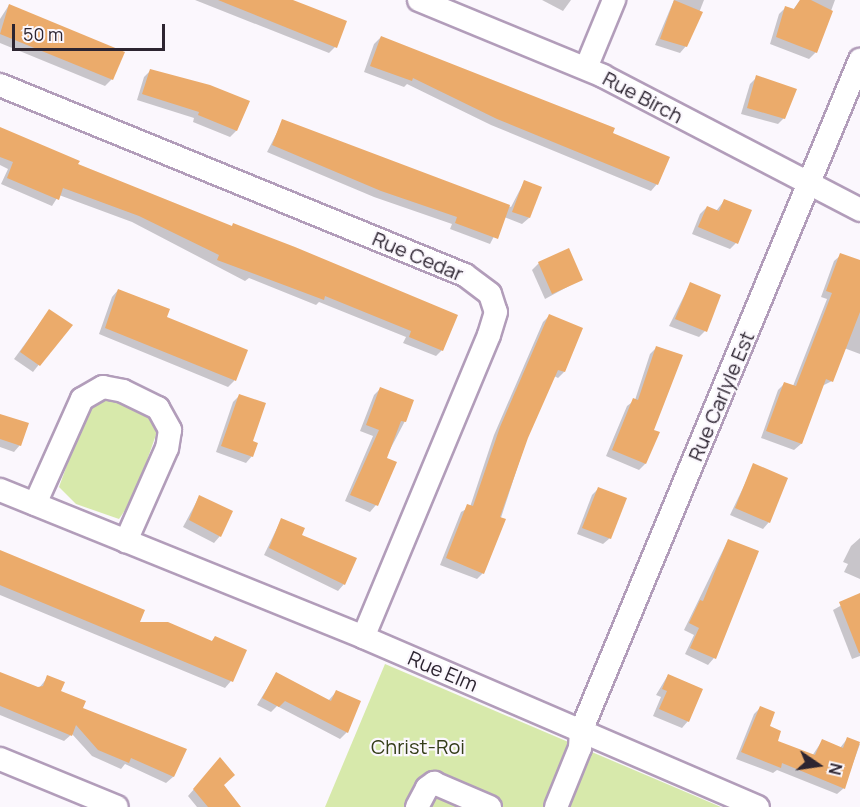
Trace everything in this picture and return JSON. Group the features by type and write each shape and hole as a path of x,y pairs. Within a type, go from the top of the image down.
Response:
{"street":[{"name":"Rue Birch","path":"419,0 586,68 860,210"},
{"path":"586,68 614,0"},
{"name":"Rue Carlyle Est","path":"556,807 580,748 581,731 860,60"},
{"name":"Rue Cedar","path":"0,85 465,275 490,294 496,312 489,335 363,637"},
{"path":"35,504 82,399 103,387 131,394 158,408 170,430 167,448 126,541"},
{"name":"Rue Elm","path":"0,490 363,637 758,807"},
{"path":"0,759 117,807"},
{"path":"417,807 427,788 434,783 490,807"}],"green space":[{"path":"102,398 138,408 150,417 157,432 134,497 119,519 76,504 59,487 87,410"},
{"name":"Christ-Roi","path":"385,664 721,807 325,807"}],"building":[{"path":"218,0 293,0 347,21 337,48"},
{"path":"674,0 703,12 687,47 660,39"},
{"path":"800,0 811,0 833,11 817,53 776,37 785,6 794,9"},
{"path":"9,4 125,52 113,80 0,34"},
{"path":"381,36 615,128 613,133 670,157 658,185 497,119 413,78 412,81 370,66"},
{"path":"150,69 210,85 250,101 237,131 198,115 199,112 142,94"},
{"path":"756,75 797,89 785,119 747,108"},
{"path":"282,119 510,205 498,239 455,223 457,217 381,191 272,145"},
{"path":"0,127 80,161 78,164 232,226 233,223 295,247 458,315 443,351 409,337 411,331 325,296 324,300 217,260 219,255 139,216 63,188 59,200 7,178 13,162 0,157"},
{"path":"524,180 542,187 530,218 512,212"},
{"path":"724,199 752,210 738,244 698,227 707,206 719,211"},
{"path":"569,248 583,280 552,294 538,262"},
{"path":"840,253 860,260 860,312 833,382 826,379 802,444 766,431 784,382 796,386 832,293 826,291"},
{"path":"690,282 721,295 707,332 675,319"},
{"path":"118,289 170,309 167,317 248,350 236,381 105,328"},
{"path":"49,309 73,325 40,366 20,352"},
{"path":"549,314 583,328 565,372 558,370 528,438 500,517 506,519 484,574 446,558 467,504 473,506 500,427"},
{"path":"656,346 683,355 654,430 660,432 646,464 612,450 633,398 638,400"},
{"path":"380,387 414,400 406,422 401,421 387,458 397,462 378,506 350,495 379,430 366,425"},
{"path":"239,394 266,403 253,441 258,443 253,457 221,446"},
{"path":"0,414 29,423 21,446 0,439"},
{"path":"753,463 788,478 770,523 735,508"},
{"path":"598,487 627,498 611,539 582,528"},
{"path":"199,495 233,511 221,537 189,520"},
{"path":"281,518 305,528 302,535 357,558 345,585 269,548"},
{"path":"728,539 759,551 716,659 690,648 699,628 689,623 700,600 703,601"},
{"path":"0,550 145,610 140,622 168,622 212,641 215,636 247,650 233,682 0,585"},
{"path":"860,593 860,653 859,653 839,602"},
{"path":"0,672 38,687 43,686 47,675 65,682 61,691 86,701 83,708 187,749 174,777 131,758 129,763 98,750 76,725 72,736 0,706"},
{"path":"276,672 331,701 336,690 361,701 348,733 285,701 279,707 262,698"},
{"path":"668,674 703,689 689,722 659,709 667,691 662,689"},
{"path":"760,706 775,712 770,726 781,731 778,741 815,755 822,739 843,748 847,737 860,742 845,789 782,763 781,768 741,752"},
{"path":"220,757 235,775 224,785 241,807 208,807 193,789"}]}
